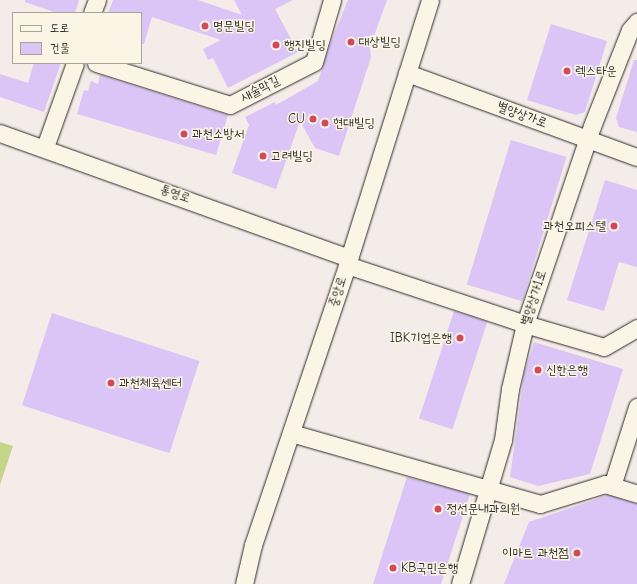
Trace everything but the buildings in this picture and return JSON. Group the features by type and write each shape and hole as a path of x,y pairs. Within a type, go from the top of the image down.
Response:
{"street":[{"path":"92,12 97,0"},
{"name":"새술막길","path":"99,64 230,105 314,62 332,0"},
{"name":"중앙로","path":"248,583 253,544 348,261 430,0"},
{"name":"별양상가1로","path":"460,584 486,490 503,440 510,389 525,324 587,139 635,28"},
{"path":"45,147 75,64"},
{"name":"별양상가로","path":"407,73 637,157"},
{"name":"통영로","path":"0,133 45,147 348,261 525,324 604,347 637,328"},
{"path":"612,486 637,407"},
{"path":"291,432 486,490 540,504 605,484 637,494"}],"green space":[{"path":"0,442 13,446 0,485"}],"place":[{"name":"명문빌딩","path":"205,26"},
{"name":"대상빌딩","path":"351,42"},
{"name":"행진빌딩","path":"276,45"},
{"name":"렉스타운","path":"567,71"},
{"name":"CU","path":"313,119"},
{"name":"현대빌딩","path":"325,123"},
{"name":"과천소방서","path":"184,134"},
{"name":"고려빌딩","path":"263,156"},
{"name":"과천오피스텔","path":"614,226"},
{"name":"IBK기업은행","path":"460,338"},
{"name":"신한은행","path":"538,370"},
{"name":"과천체육센터","path":"111,383"},
{"name":"정선문내과의원","path":"438,509"},
{"name":"이마트 과천점","path":"577,553"},
{"name":"KB국민은행","path":"393,568"}]}
